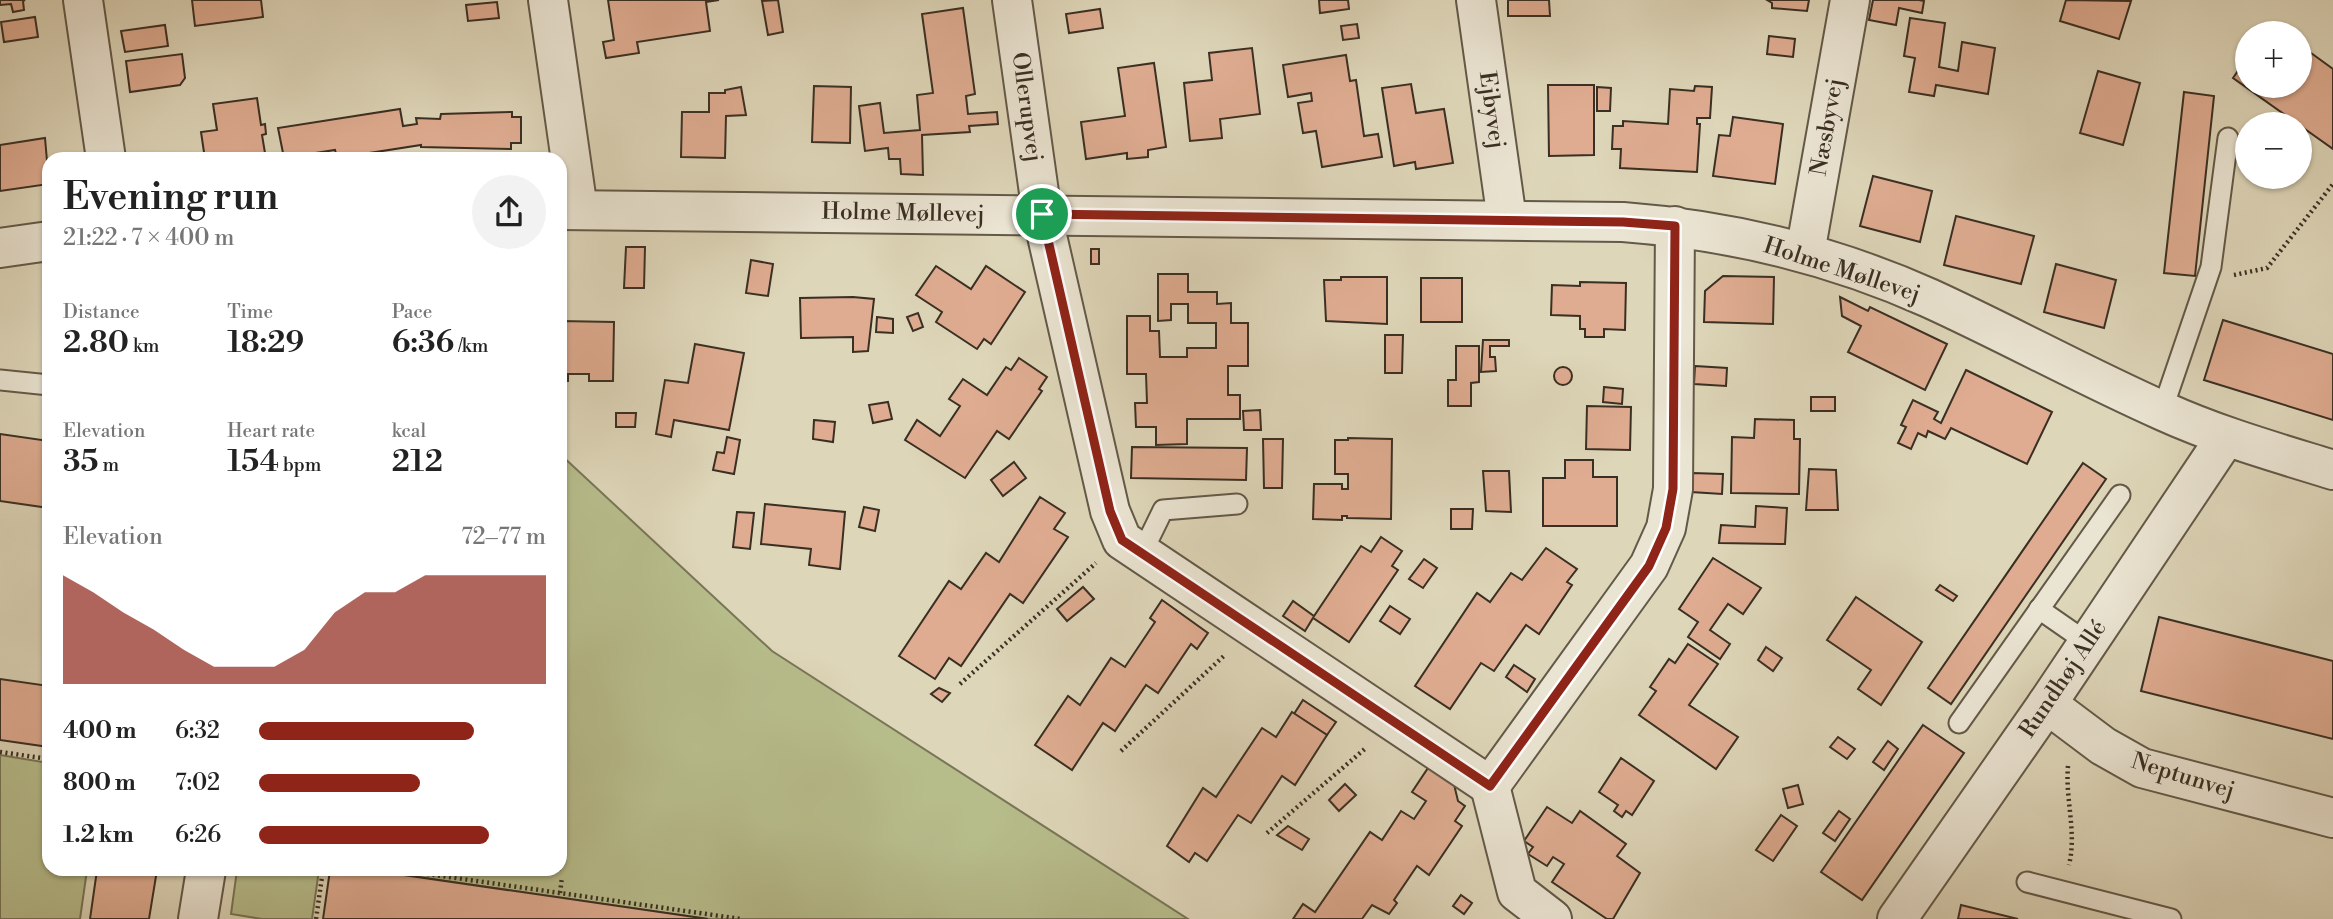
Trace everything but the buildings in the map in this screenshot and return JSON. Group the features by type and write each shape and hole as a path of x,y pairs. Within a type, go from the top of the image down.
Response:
{"street":[{"path":"83,0 105,152"},
{"path":"548,0 563,152"},
{"name":"Ollerupvej","path":"1012,0 1042,214 1110,511 1132,546"},
{"name":"Ejbyvej","path":"1476,0 1507,220"},
{"name":"Næsbyvej","path":"1805,253 1850,0"},
{"path":"567,190 569,210"},
{"name":"Holme Møllevej","path":"569,210 1507,220 1675,226 1805,253 1928,297 2162,411 2226,437 2333,470"},
{"path":"1490,786 1649,566 1666,528 1673,489 1675,226"},
{"path":"0,248 42,243"},
{"name":"Rundhøj Allé","path":"1897,919 2060,713 2088,643 2226,437"},
{"path":"1132,546 1490,786 1517,892 1552,919"},
{"name":"Neptunvej","path":"2060,713 2103,746 2141,768 2333,818"},
{"path":"198,919 205,876"}],"lane":[{"path":"2162,411 2211,267 2228,138"},
{"path":"0,380 42,384"},
{"path":"1959,723 2120,495"},
{"path":"1132,546 1163,510 1237,504"},
{"path":"2039,609 2088,643"},
{"path":"2027,882 2172,919"}],"path":[{"path":"2206,281 2267,268 2333,184"},
{"path":"960,684 1132,546"},
{"path":"1122,751 1254,628"},
{"path":"2060,713 2073,849 2063,891"},
{"path":"1267,833 1395,722"},
{"path":"0,752 42,758"},
{"path":"316,919 322,876"},
{"path":"442,876 741,919"},
{"path":"560,893 562,877"}],"green space":[{"path":"567,461 772,651 1188,919 708,919 411,876 567,876"},
{"path":"0,755 42,762 42,876 86,876 80,919 0,919"},
{"path":"236,876 318,876 312,919 262,919 231,914"}],"route":[{"path":"1042,214 1623,222 1675,226 1673,489 1666,528 1649,566 1490,786 1122,540 1110,511 1042,214"}]}
